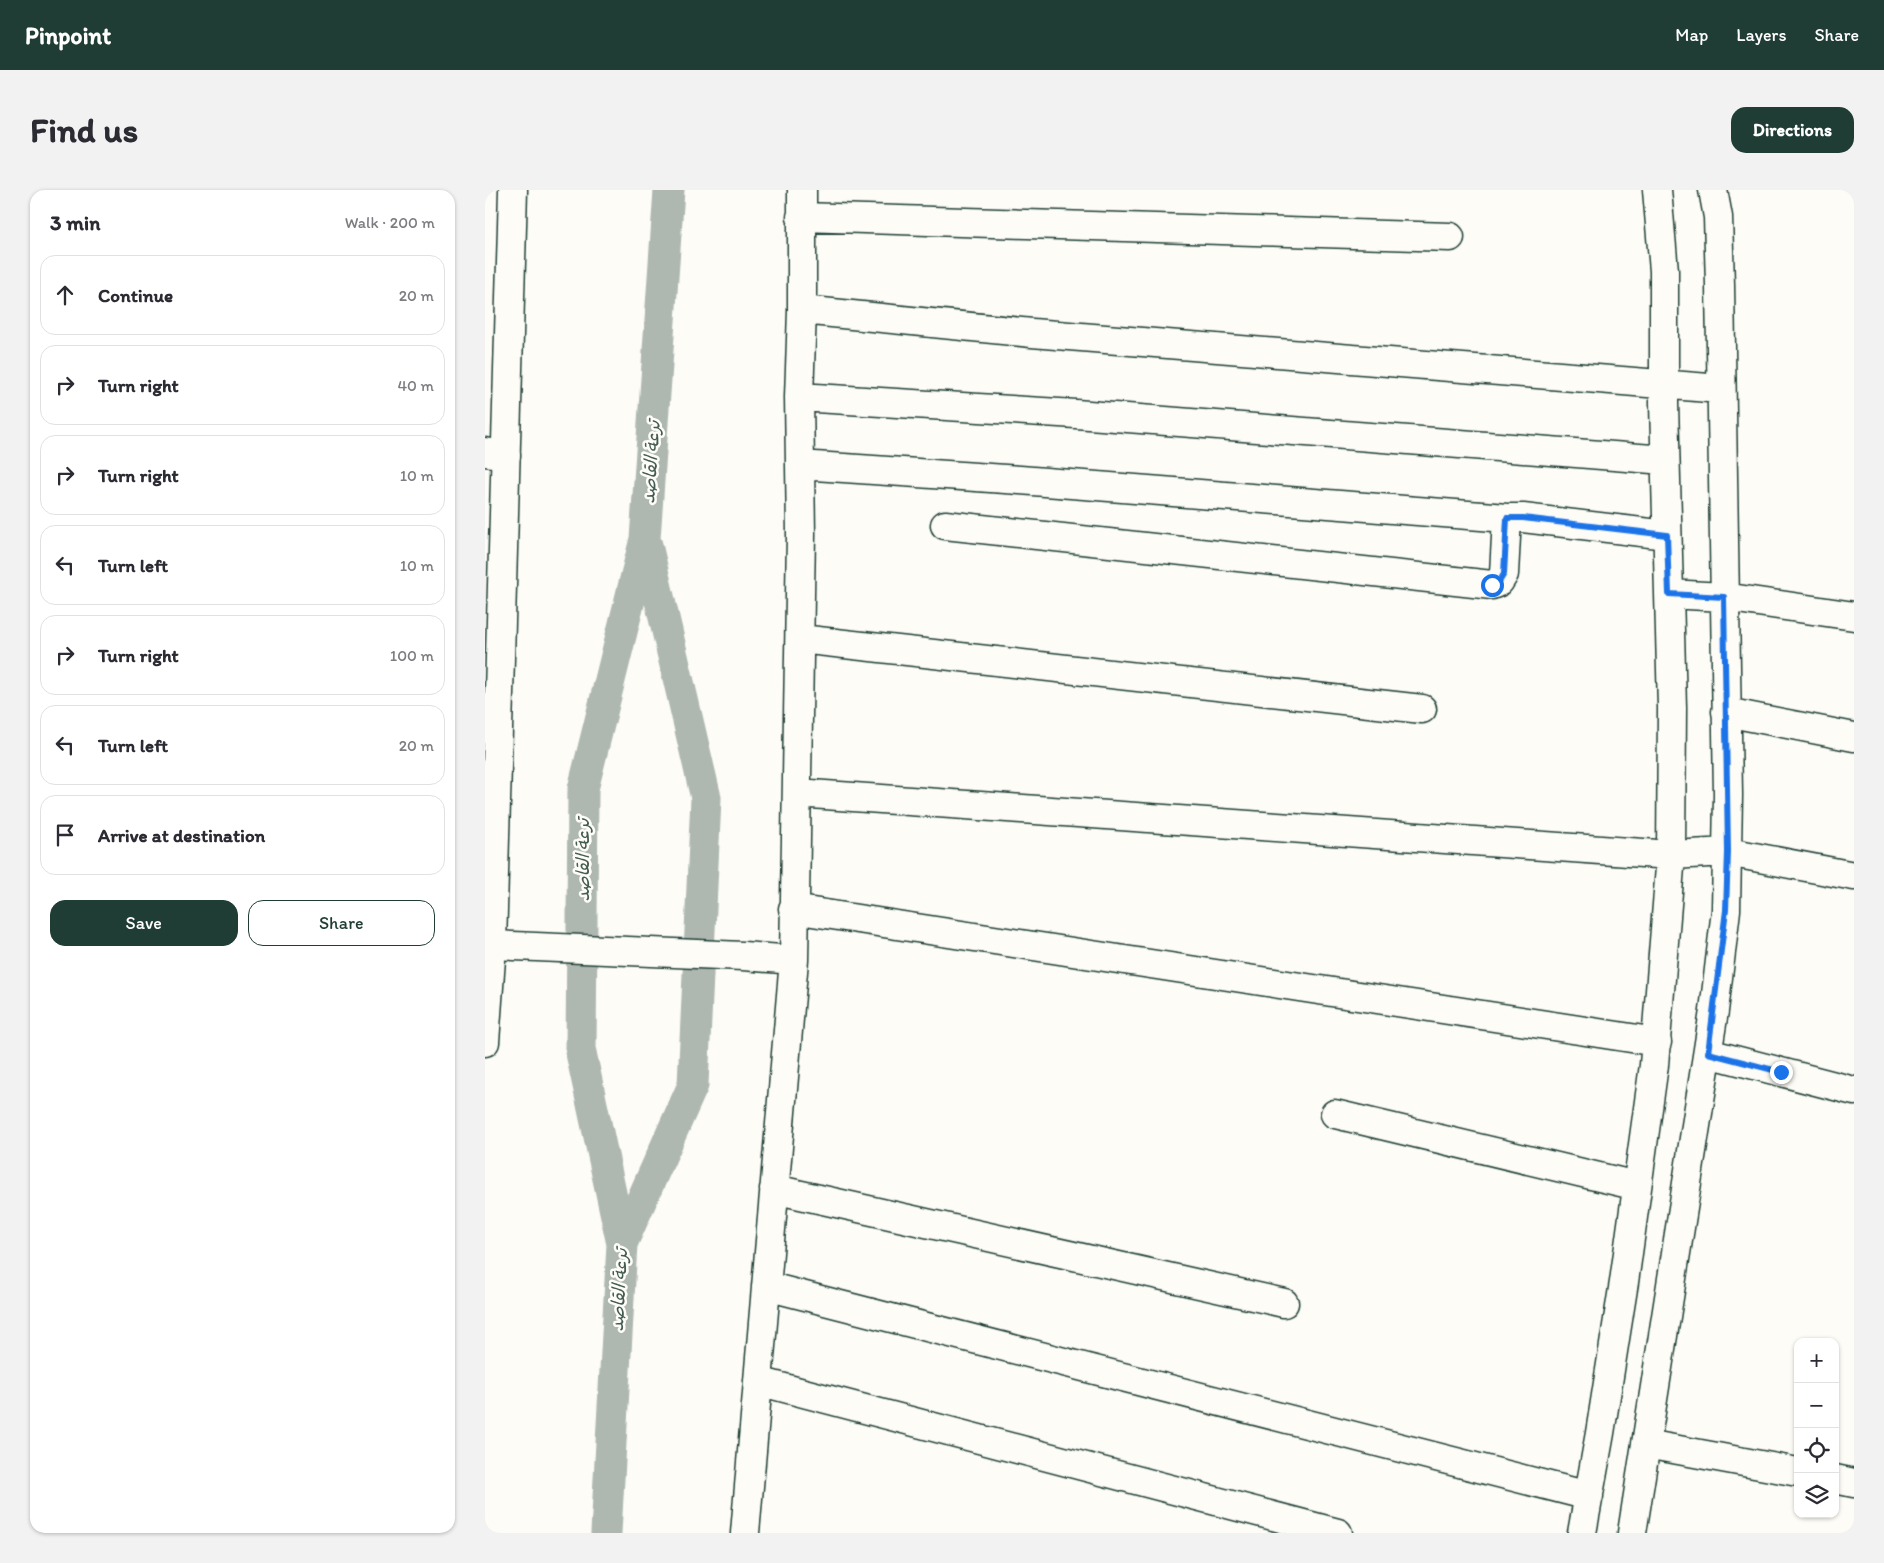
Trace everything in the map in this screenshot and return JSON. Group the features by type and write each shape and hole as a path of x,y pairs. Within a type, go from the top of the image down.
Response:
{"street":[{"path":"485,1042 492,945 490,822 495,454 513,190"},
{"path":"745,1533 794,960 793,909 799,639 799,397 802,310 802,190"},
{"path":"1582,1533 1618,1320 1657,1042 1671,855 1672,708 1665,460 1664,271 1657,190"},
{"path":"1632,1533 1708,1053 1726,910 1728,852 1718,218 1713,190"},
{"path":"801,217 1449,237"},
{"path":"802,310 1041,334 1664,386 1721,389"},
{"path":"799,397 1076,414 1665,460"},
{"path":"800,465 1523,518 1667,535"},
{"path":"945,525 1492,585 1499,582 1504,574 1507,518"},
{"path":"1669,594 1724,597 1854,616"},
{"path":"799,639 1422,709"},
{"path":"1726,712 1854,737"},
{"path":"797,793 1671,855 1728,852 1854,876"},
{"path":"793,909 1657,1042"},
{"path":"492,945 794,960"},
{"path":"1708,1053 1854,1091"},
{"path":"1335,1114 1637,1186"},
{"path":"774,1188 1284,1303"},
{"path":"766,1286 1589,1496"},
{"path":"758,1381 1338,1533"},
{"path":"1646,1444 1794,1471"},
{"path":"1839,1480 1854,1483"}],"waterway":[{"name":"ترعة القاصد","path":"606,1533 622,1244 581,1053 583,789 645,539 669,190"},
{"path":"622,1244 693,1085 706,798 647,545"}],"route":[{"path":"1492,585 1499,582 1504,574 1507,518 1523,518 1667,535 1669,594 1724,597 1728,795 1726,910 1708,1053 1781,1072"}]}
